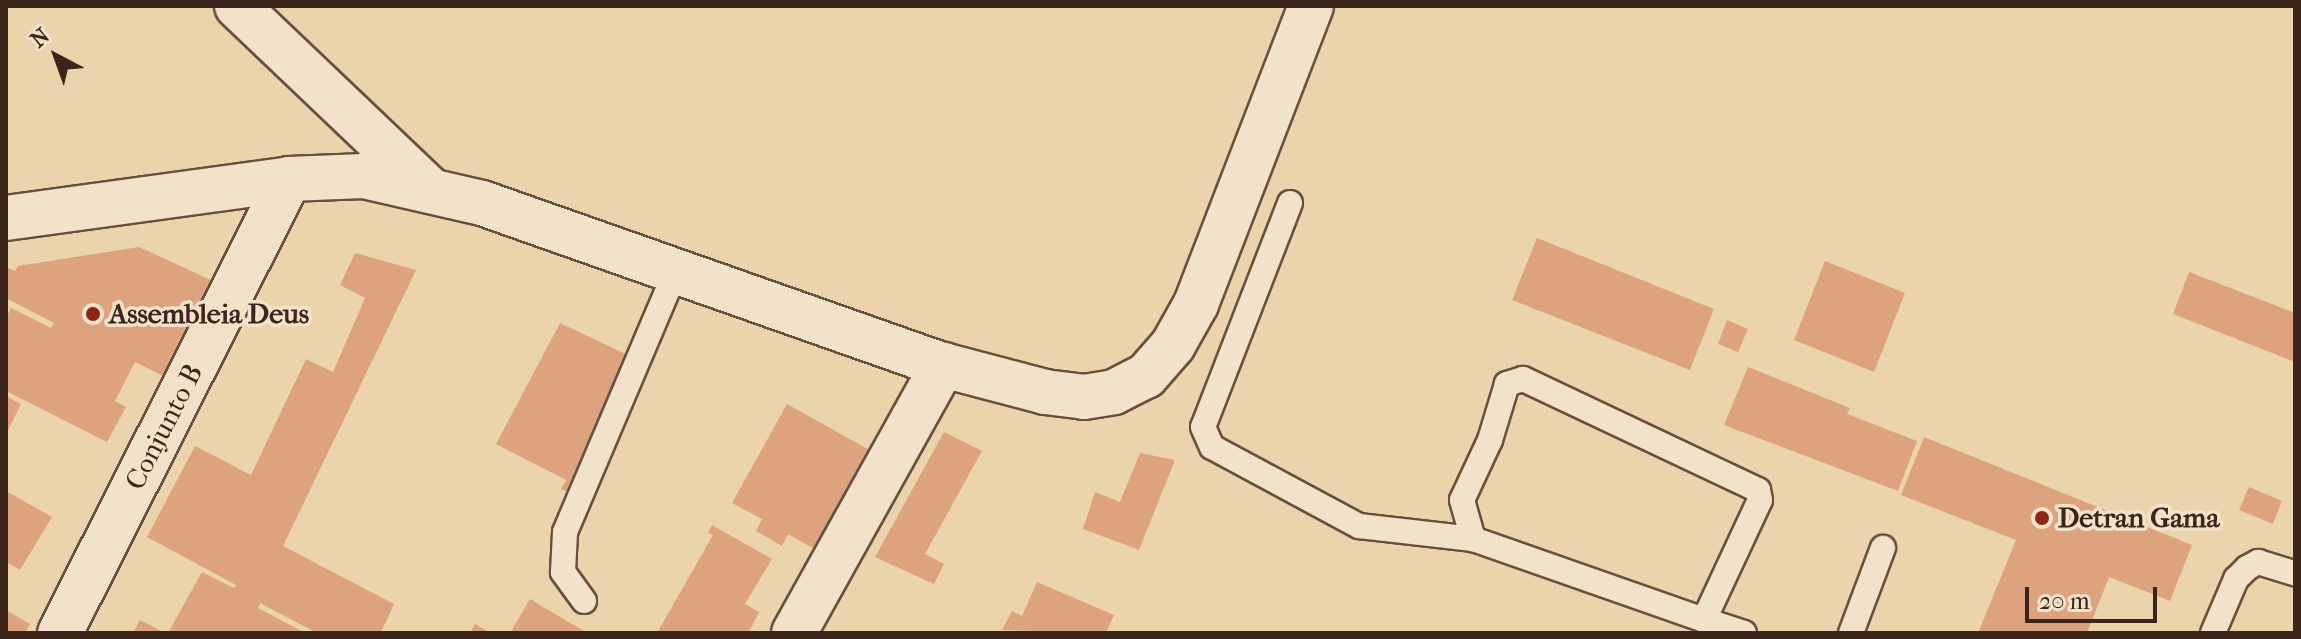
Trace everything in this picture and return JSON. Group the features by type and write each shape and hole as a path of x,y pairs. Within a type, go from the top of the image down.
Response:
{"street":[{"path":"237,6 428,188"},
{"path":"6,218 289,179 364,176 428,188 482,203 943,365 1045,392 1084,397 1114,392 1146,376 1173,345 1196,304 1311,6"},
{"name":"Conjunto B","path":"60,633 289,179"},
{"path":"794,633 943,365"}],"lane":[{"path":"1290,203 1203,427 1212,447 1359,526 1473,539 1744,633"},
{"path":"584,601 563,572 565,532 676,271"},
{"path":"1473,539 1462,500 1490,440 1503,390 1515,379 1523,379 1758,490 1760,500 1704,620"},
{"path":"1851,633 1883,548"},
{"path":"2213,633 2236,579 2247,568 2258,562 2295,573"}],"building":[{"path":"1537,238 1714,309 1690,370 1512,300"},
{"path":"139,247 211,280 165,377 135,362 115,401 126,407 107,442 6,391 6,318 11,308 51,328 54,323 6,298 6,267 15,271 18,266"},
{"path":"355,253 416,270 283,546 394,604 386,622 380,633 317,633 260,603 258,608 305,633 168,633 202,572 234,588 236,585 147,537 195,446 251,475 306,359 333,372 365,298 340,285"},
{"path":"1825,261 1905,293 1874,372 1794,340"},
{"path":"2189,272 2295,313 2295,362 2173,314"},
{"path":"1727,320 1748,329 1738,352 1718,344"},
{"path":"560,323 634,358 570,493 561,489 566,480 496,444"},
{"path":"1748,367 1850,408 1847,414 1917,441 1898,491 1724,425"},
{"path":"6,396 21,404 6,434"},
{"path":"787,404 873,452 818,551 788,534 782,546 756,531 762,519 732,503"},
{"path":"944,432 982,451 925,554 944,564 934,584 875,557"},
{"name":"Detran Gama","path":"1924,437 2192,545 2170,601 2109,577 2087,633 1978,633 2016,540 1901,495"},
{"path":"1140,453 1175,460 1139,550 1083,529 1095,492 1120,502"},
{"path":"2249,487 2282,501 2273,524 2239,510"},
{"path":"6,491 52,517 20,570 6,562"},
{"path":"712,525 772,559 745,604 759,612 749,633 657,633 713,535 708,533"},
{"path":"1037,582 1114,615 1106,633 1002,630 1012,611 1022,616"},
{"path":"530,599 587,633 510,633"},
{"path":"6,610 30,624 25,633 6,633"},
{"path":"140,620 165,633 133,633"},
{"path":"475,624 491,633 470,633"}],"place":[{"name":"Assembleia Deus","path":"93,314"},
{"name":"Detran Gama","path":"2042,518"}]}
